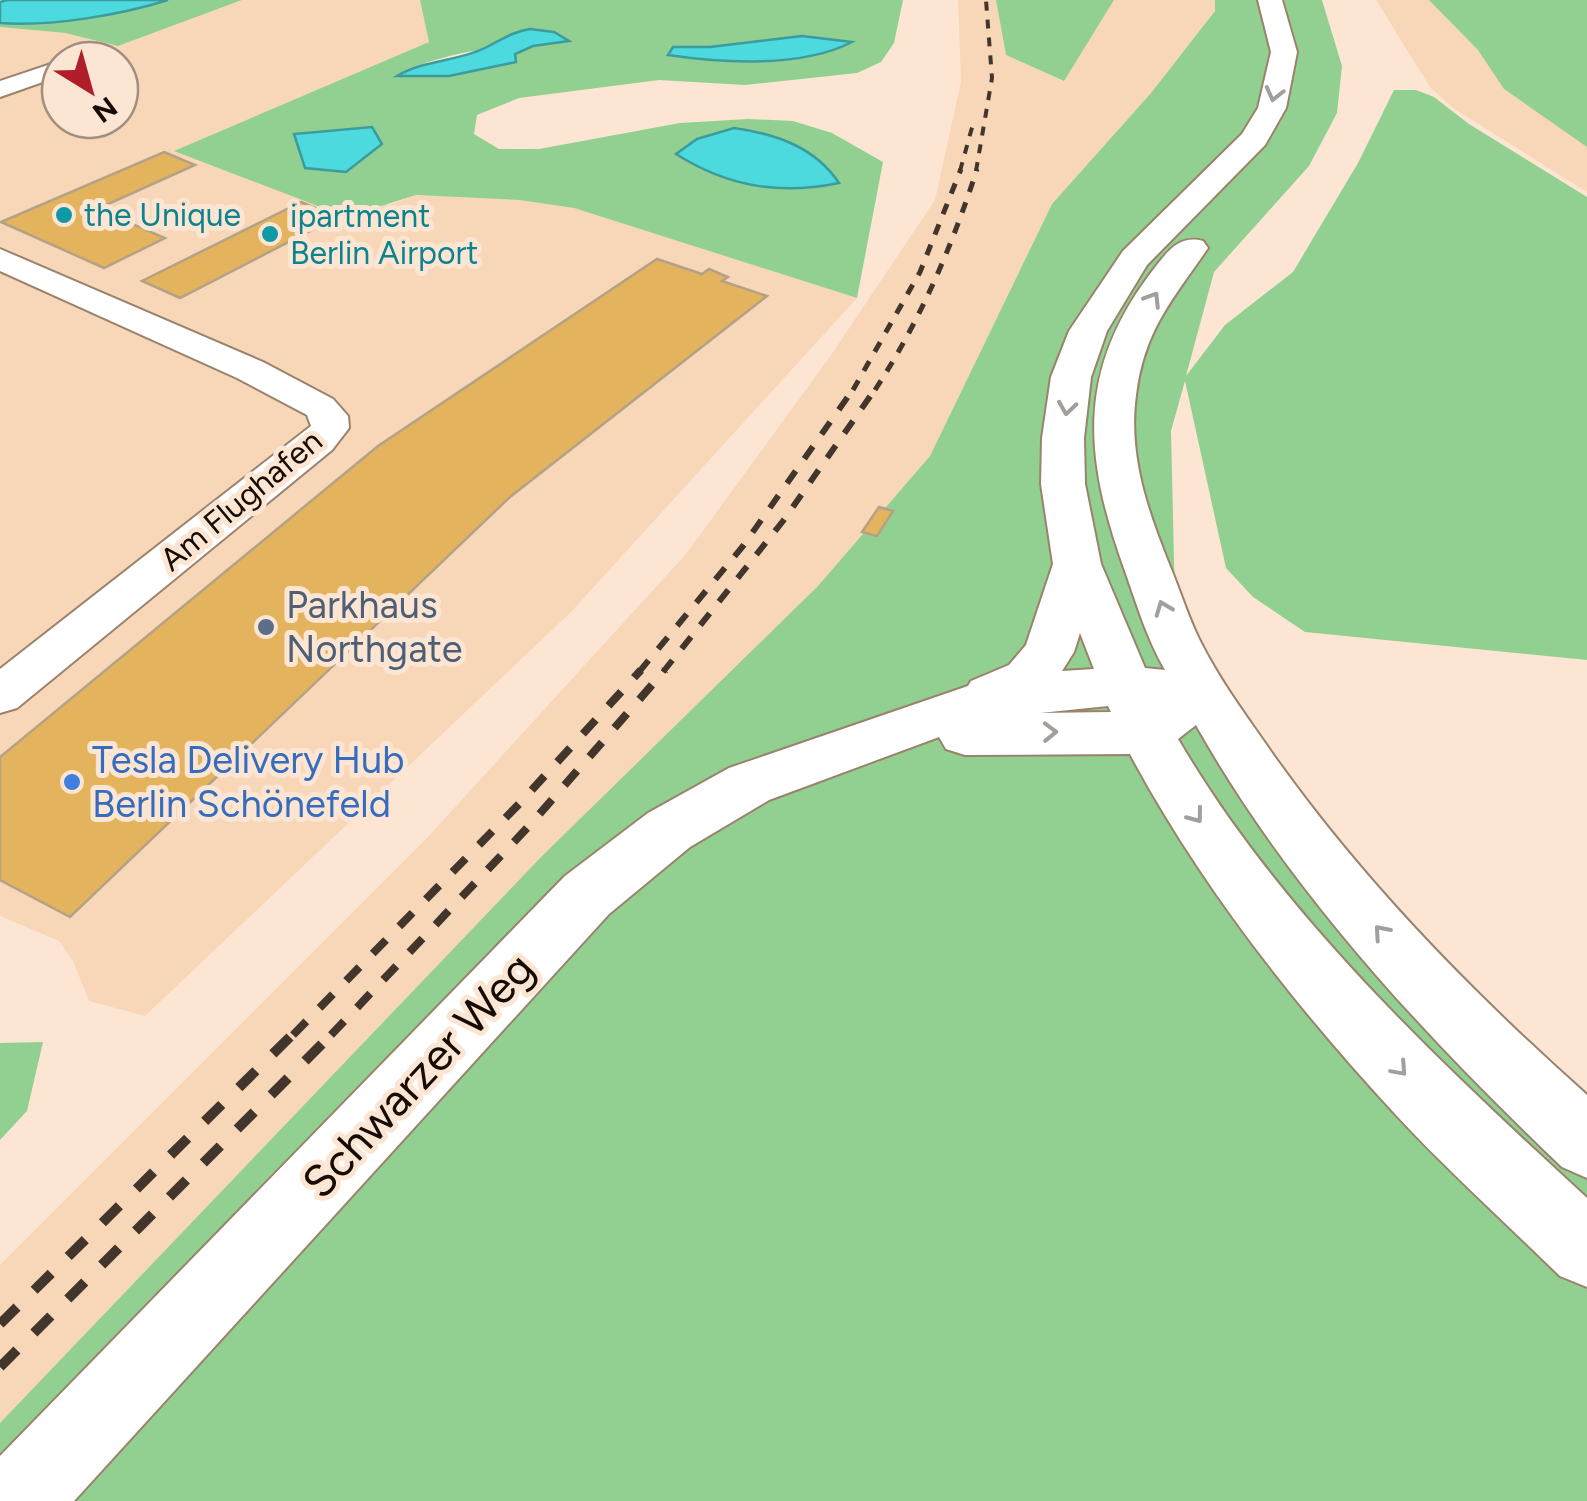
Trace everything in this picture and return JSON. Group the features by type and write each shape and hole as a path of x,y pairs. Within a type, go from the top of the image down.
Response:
{"street":[{"path":"1270,0 1284,52 1272,108 1254,140 1135,258 1088,331 1071,377 1063,438 1063,484 1077,564 1136,709 1180,794 1319,978 1422,1093 1587,1250"},
{"path":"1297,0 1311,53 1302,116 1286,147 1253,186 1178,261 1149,302 1130,341 1116,392 1113,446 1125,506 1180,652 1299,835 1384,938 1544,1104 1587,1142"},
{"path":"0,89 40,75"},
{"name":"Am Flughafen","path":"0,259 320,406 329,416 330,428 318,442 0,695"},
{"path":"960,708 1027,679 1049,652 1077,564"},
{"name":"Schwarzer Weg","path":"16,1501 587,895 669,830 749,784 960,708 1040,693 1136,709"},
{"name":"Schwarzer Weg","path":"882,736 1136,709 1206,695"}],"shaded area":[{"path":"242,0 420,0 429,42 176,151 389,205 416,195 519,200 574,208 857,298 571,612 145,1016 89,1001 73,961 59,941 0,916 0,27 65,33 94,40 40,40 40,140 140,140 140,40 134,40"},
{"path":"958,0 996,0 1006,55 1063,81 1114,0 1215,0 1215,11 1151,93 1052,204 930,456 818,586 542,856 0,1423 0,1265 426,839 686,554 829,358 935,200 961,82"},
{"path":"1376,0 1587,0 1587,192 1453,108 1430,87"}],"green space":[{"path":"169,0 242,0 134,40 94,40 65,33 0,27 0,23 85,19"},
{"path":"420,0 903,0 894,43 881,62 857,73 745,85 659,80 519,98 477,115 474,134 499,149 539,149 680,123 748,119 793,121 832,133 883,162 857,298 574,208 519,200 416,195 359,213 336,213 174,151 429,42","holes":["802,36 850,43 829,52 785,60 739,58 673,47 710,47","567,41 533,46 515,55 515,62 449,76 399,75 456,54","372,127 306,168 295,135"]},
{"path":"996,0 1114,0 1064,81 1006,55"},
{"path":"1215,0 1322,0 1342,66 1337,113 1309,166 1214,272 1186,376 1225,325 1293,272 1358,163 1394,90 1416,90 1434,97 1469,124 1587,197 1587,660 1305,632 1253,597 1226,568 1185,381 1171,431 1175,602 1259,745 1394,914 1587,1107 1587,1501 0,1501 0,1423 542,856 818,586 930,456 1052,204 1151,93 1215,11"},
{"path":"1429,0 1587,0 1587,147 1504,89 1478,50"},
{"path":"43,1042 27,1111 0,1140 0,1043"}],"water":[{"path":"168,0 85,19 0,23 0,2"},
{"path":"530,29 554,32 569,41 533,46 515,54 516,62 449,76 397,76 419,66 476,52"},
{"path":"802,36 852,42 786,60 712,60 668,55 673,47 710,47"},
{"path":"372,127 382,144 346,172 305,168 294,134"},
{"path":"734,128 793,144 818,160 839,183 796,188 755,185 715,174 676,154 697,139"}],"building":[{"name":"the Unique","path":"164,152 195,165 97,209 165,238 104,268 1,222"},
{"name":"ipartment Berlin Airport","path":"301,202 337,217 180,298 142,281"},
{"name":"Parkhaus Northgate","path":"657,259 702,274 709,269 728,277 722,281 767,296 510,497 70,917 0,880 0,757 378,446"},
{"path":"879,507 893,511 877,536 862,532"}],"railway":[{"path":"976,171 992,78 986,0"},
{"path":"960,171 973,124"},
{"path":"853,390 920,272 961,169"},
{"path":"875,390 934,283 977,169"},
{"path":"639,672 743,546 854,388"},
{"path":"663,672 783,521 876,388"},
{"path":"293,1035 520,803 641,670"},
{"path":"331,1035 529,826 665,670"},
{"path":"0,1324 295,1032"},
{"path":"0,1367 334,1032"}],"place":[{"name":"the Unique","path":"64,215"},
{"name":"ipartment Berlin Airport","path":"270,234"},
{"name":"Parkhaus Northgate","path":"266,627"},
{"name":"Tesla Delivery Hub Berlin Schönefeld","path":"72,782"}]}
